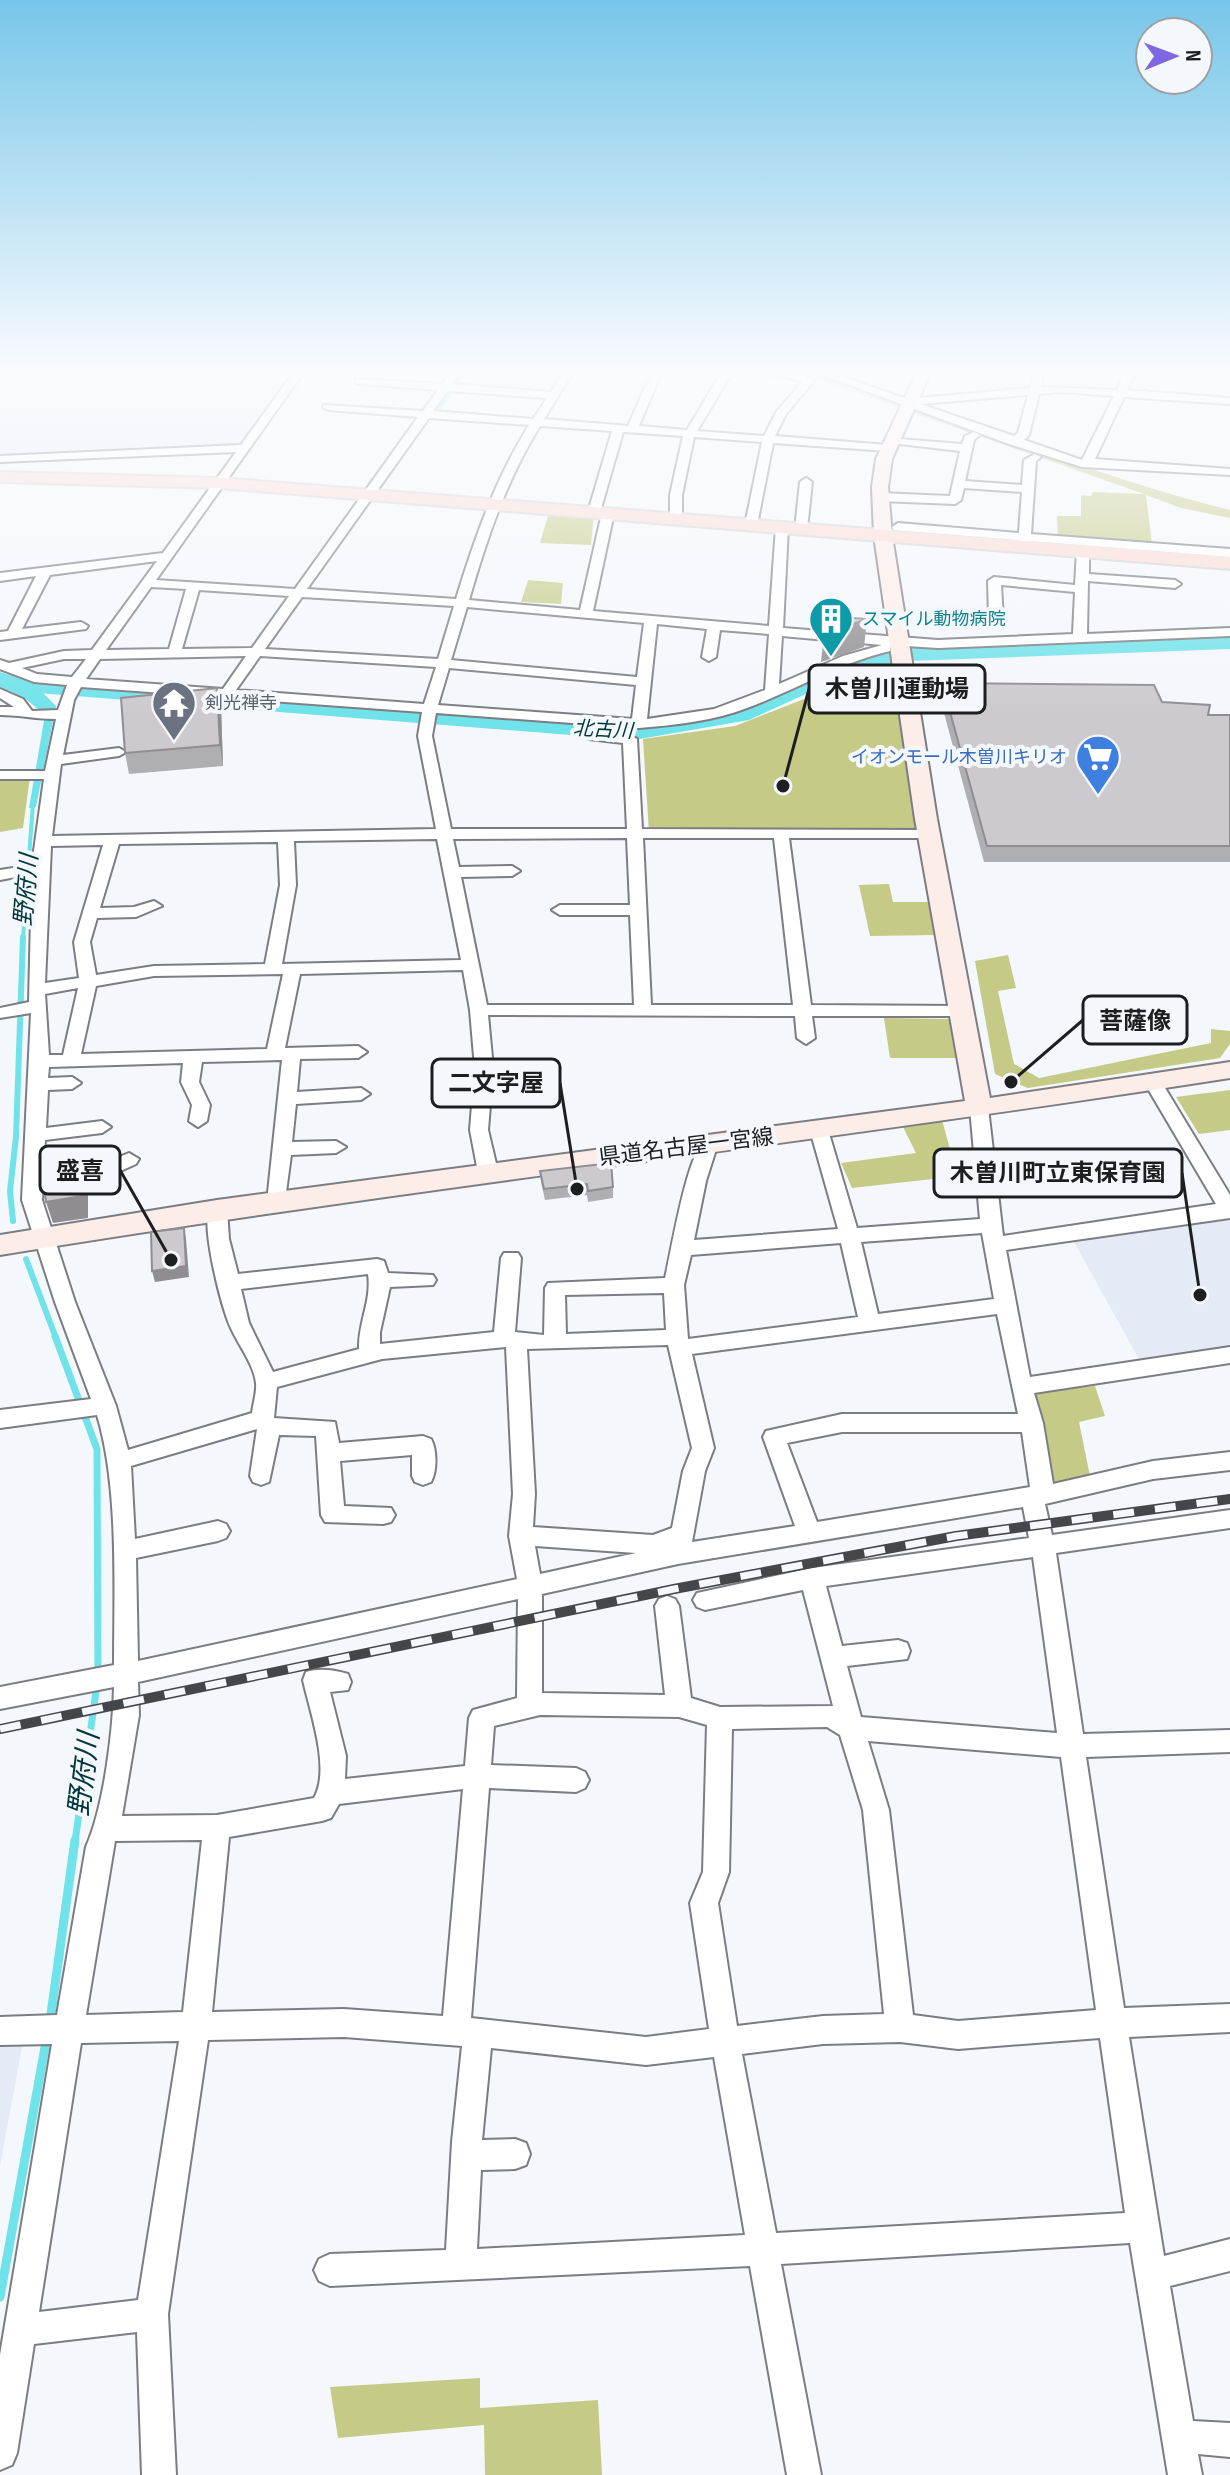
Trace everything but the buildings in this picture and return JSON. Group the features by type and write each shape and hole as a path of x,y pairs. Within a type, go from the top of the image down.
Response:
{"main road":[{"path":"239,484 792,528 952,536 1083,551 1124,549 1230,563"}],"street":[{"path":"0,2453 22,2330 66,2029 99,1847 107,1829 126,1715 120,1461 32,1200 39,1073 24,1005 30,869 44,841 47,771 69,697 94,654 219,484"},
{"path":"226,694 377,484"},
{"path":"488,1172 479,1130 484,1068 479,1010 425,736 427,716 485,523 504,484"},
{"path":"586,614 607,484"},
{"path":"676,519 678,484"},
{"path":"751,525 758,484"},
{"path":"772,690 776,631 792,528 805,484"},
{"path":"882,484 880,497 890,532 895,649 979,1108 993,1234 1021,1387 1032,1423 1043,1547 1070,1746 1142,2227 1153,2275 1185,2475"},
{"path":"880,497 955,500 958,484"},
{"path":"965,484 1029,489"},
{"path":"1029,484 1025,542 1230,553"},
{"path":"947,500 952,536"},
{"path":"1080,639 1083,551"},
{"path":"0,577 142,556 166,556"},
{"path":"6,635 45,571"},
{"path":"996,619 994,581 1175,584"},
{"path":"147,583 298,591 586,614 776,631 895,649"},
{"path":"174,654 194,585"},
{"path":"639,721 651,620"},
{"path":"6,635 81,626"},
{"path":"709,657 714,626"},
{"path":"427,716 639,721 726,710 846,657 895,649 1230,632"},
{"path":"4,665 64,655 254,652 444,663 645,682"},
{"path":"4,665 69,697"},
{"path":"0,693 18,702 30,713"},
{"path":"0,711 30,713 69,697 226,694 630,739 637,832 643,1010"},
{"path":"639,721 687,714 743,697"},
{"path":"0,775 47,771 119,752"},
{"path":"44,841 637,832 929,833"},
{"path":"781,833 806,1038"},
{"path":"273,969 288,885 286,839"},
{"path":"71,1060 88,982 82,942 112,841"},
{"path":"0,875 30,869"},
{"path":"452,872 512,871"},
{"path":"91,913 136,912 154,906"},
{"path":"560,910 639,910"},
{"path":"24,1005 88,982 154,971 457,966 471,962"},
{"path":"277,1202 285,1099 282,1056 293,968"},
{"path":"479,1010 959,1011"},
{"path":"39,1073 71,1060 358,1052"},
{"path":"193,1058 190,1082 201,1105 198,1121"},
{"name":"県道名古屋一宮線","path":"0,1245 217,1210 979,1108 1230,1070"},
{"path":"39,1073 72,1083"},
{"path":"683,1248 849,1236 993,1234 1230,1210 1153,1082"},
{"path":"285,1099 361,1094"},
{"path":"36,1135 102,1127"},
{"path":"819,1130 836,1181 870,1323"},
{"path":"680,1543 694,1471 703,1448 678,1342 674,1285 696,1181 709,1143"},
{"path":"281,1149 336,1147"},
{"path":"32,1187 87,1178 129,1159"},
{"path":"217,1210 219,1239 239,1323 267,1382 261,1476"},
{"path":"511,1258 510,1339 524,1494 521,1536 530,1587 529,1706"},
{"path":"228,1283 377,1266 381,1293 369,1332 370,1354"},
{"path":"379,1280 426,1280"},
{"path":"555,1342 555,1288 674,1285"},
{"path":"267,1382 370,1354 510,1339 678,1342 870,1323 1007,1305"},
{"path":"1021,1387 1230,1355"},
{"path":"0,1419 101,1406"},
{"path":"120,1461 265,1423 327,1428 333,1515 383,1515"},
{"path":"809,1532 774,1437 842,1423 1032,1423"},
{"path":"329,1453 423,1445 423,1476"},
{"path":"521,1536 654,1545 809,1532 1038,1496 1153,1470 1230,1461"},
{"path":"705,1600 812,1578 1230,1519"},
{"path":"123,1551 218,1531"},
{"path":"0,1698 81,1680 123,1675 530,1587 680,1543"},
{"path":"812,1578 876,1810 900,2028"},
{"path":"667,1606 679,1706"},
{"path":"833,1657 898,1651"},
{"path":"107,1829 217,1827 322,1809 331,1793 333,1756 315,1680 339,1682"},
{"path":"461,2265 467,2155 467,2034 482,1718 540,1704 679,1706 720,1718 830,1716 851,1728 1070,1746 1230,1741"},
{"path":"720,1718 716,1872 704,1903 723,2040 800,2440 804,2475"},
{"path":"331,1793 477,1776 576,1780"},
{"path":"159,2475 152,2314 196,2024 217,1827"},
{"path":"0,2031 196,2024 344,2023 530,2037 646,2051 823,2030 900,2028 958,2035 1111,2023 1230,2018"},
{"path":"467,2155 515,2154"},
{"path":"330,2270 1142,2227"},
{"path":"1153,2275 1230,2255"},
{"path":"22,2330 152,2314"},
{"path":"1179,2436 1230,2440"}],"shaded area":[{"path":"1230,1211 1230,1356 1144,1368 1069,1233"},
{"path":"0,2036 24,2036 0,2166"}],"green space":[{"path":"1117,484 1140,484 1230,510 1230,518 1181,508 1146,495 1152,544 1058,539 1057,516 1081,516 1081,495 1091,496 1093,492 1144,494"},
{"path":"550,509 594,512 591,545 540,543"},
{"path":"528,580 563,583 561,604 521,602"},
{"path":"901,661 929,833 649,832 643,739 735,726"},
{"path":"0,777 30,777 23,828 0,832"},
{"path":"889,884 893,902 928,902 936,935 870,936 859,885"},
{"path":"1008,955 1016,988 998,991 1014,1064 1039,1078 1211,1043 1211,1029 1230,1031 1230,1044 1220,1058 1028,1088 995,1074 975,961"},
{"path":"884,1018 950,1019 958,1058 890,1058"},
{"path":"1230,1090 1230,1130 1199,1134 1176,1097"},
{"path":"942,1120 950,1149 983,1147 986,1173 852,1188 841,1163 916,1153 903,1127"},
{"path":"1095,1386 1105,1416 1079,1422 1090,1476 1041,1484 1022,1392"},
{"path":"480,2378 480,2408 598,2400 602,2475 485,2475 484,2425 338,2438 330,2387"}],"water":[{"path":"0,672 34,683 139,690 135,696 40,690 56,706 36,807 29,808 45,715 26,699 0,686"}],"waterway":[{"name":"北古川","path":"0,681 11,685 634,732 739,714 851,663 909,653 1230,641"},
{"name":"野府川","path":"23,939 33,803"},
{"name":"野府川","path":"13,1221 10,1191 16,1137 23,937"},
{"name":"野府川","path":"26,1259 56,1338"},
{"name":"野府川","path":"55,1336 97,1449 98,1673"},
{"name":"野府川","path":"75,1842 97,1684"},
{"name":"野府川","path":"50,2021 75,1840"},
{"name":"野府川","path":"0,2297 47,2036"}],"railway":[{"path":"0,1729 674,1589 956,1536 1230,1499"}],"place":[{"name":"スマイル動物病院","path":"831,658"},
{"name":"剣光禅寺","path":"174,742"},
{"name":"木曽川運動場","path":"783,786"},
{"name":"イオンモール木曽川キリオ","path":"1098,796"},
{"name":"菩薩像","path":"1011,1082"},
{"name":"二文字屋","path":"577,1189"},
{"name":"盛喜","path":"171,1260"},
{"name":"木曽川町立東保育園","path":"1200,1295"}]}
